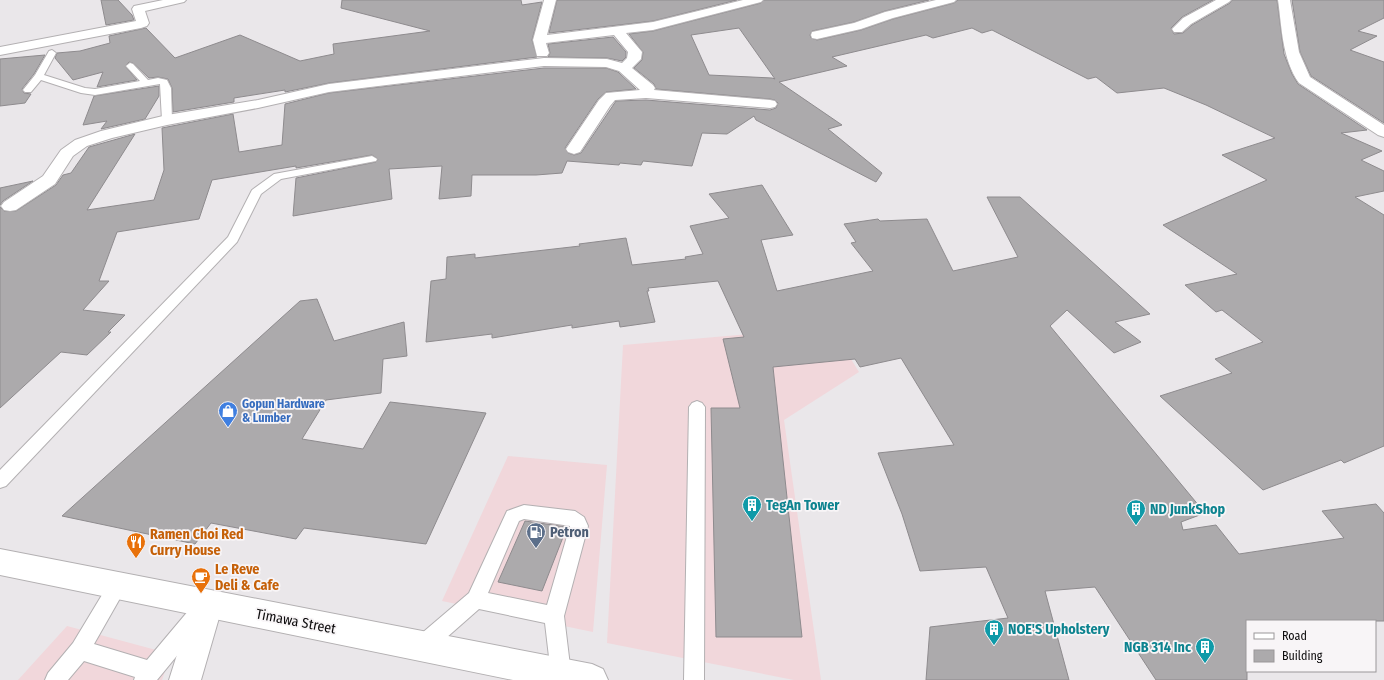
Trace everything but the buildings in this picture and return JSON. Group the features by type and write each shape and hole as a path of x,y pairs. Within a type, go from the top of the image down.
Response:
{"street":[{"path":"0,51 137,25 143,23 138,9 180,0"},
{"path":"544,62 539,40 550,0"},
{"path":"539,40 653,26 757,0"},
{"path":"817,35 857,26 889,15 950,0"},
{"path":"1178,29 1187,21 1225,0"},
{"path":"1284,0 1288,28 1297,65 1304,80 1384,132"},
{"path":"617,30 635,52 634,59 624,68"},
{"path":"10,206 48,180 68,153 81,143 107,134 167,120 258,104 329,88 544,62 607,63 624,68 648,88 646,94"},
{"path":"574,149 604,103 611,96 646,94 770,104"},
{"name":"Timawa Street","path":"0,562 592,680"},
{"path":"185,680 208,604"}],"lane":[{"path":"28,90 52,53"},
{"path":"130,66 146,83"},
{"path":"38,76 84,92 95,92 158,81 164,82 166,88 167,120"},
{"path":"0,481 233,239 256,192 278,176 372,159"},
{"path":"694,680 697,406"},
{"path":"421,646 476,599 512,516 524,512 575,519 579,526 554,616 561,674"},
{"path":"55,680 80,650 118,586"},
{"path":"476,599 554,616"},
{"path":"80,650 147,676 208,604"}],"shaded area":[{"path":"831,327 859,372 784,420 821,680 794,680 607,643 623,345"},
{"path":"508,456 607,465 593,632 442,601"},
{"path":"67,626 171,654 162,680 18,680"}],"place":[{"name":"Gopun Hardware & Lumber","path":"228,428"},
{"name":"TegAn Tower","path":"752,522"},
{"name":"ND JunkShop","path":"1136,526"},
{"name":"Petron","path":"536,549"},
{"name":"Ramen Choi Red Curry House","path":"136,559"},
{"name":"Le Reve Deli & Cafe","path":"201,594"},
{"name":"NOE'S Upholstery","path":"994,646"},
{"name":"NGB 314 Inc","path":"1205,664"}]}
